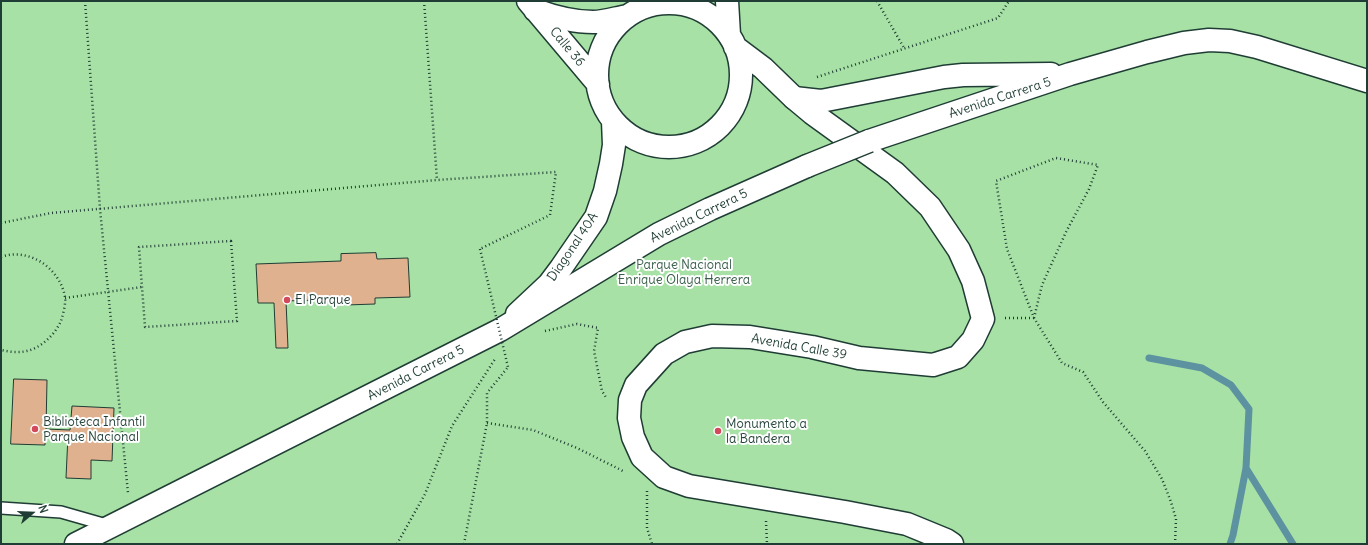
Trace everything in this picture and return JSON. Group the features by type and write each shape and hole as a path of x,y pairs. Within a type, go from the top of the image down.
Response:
{"street":[{"path":"727,1 732,41 740,64 741,81 738,98 730,114 720,127 707,138 691,145 674,148 656,146 640,141 626,133 613,121 606,110 601,97 598,84 598,69 600,53 607,39 616,27 627,16 651,6 678,2 706,13 718,23 732,41 812,114 895,173 930,207 959,250 973,281 983,318"},
{"name":"Calle 36","path":"532,5 557,18 575,21 594,22 627,16"},
{"name":"Calle 36","path":"532,5 598,84"},
{"name":"Avenida Carrera 5","path":"76,544 502,340 659,234 717,206 807,166 869,141 1070,74 1184,43 1209,40 1230,41 1257,47 1367,81"},
{"path":"788,93 821,101 944,77 963,75 1070,74"},
{"name":"Diagonal 40A","path":"502,340 549,284 596,217 605,191 611,164 614,145 613,121"},
{"name":"Avenida Calle 39","path":"952,544 946,540 907,524 689,486 664,477 642,457 633,437 629,418 630,400 636,385 664,354 685,342 712,336 750,337 812,347 859,358 933,365 958,357 974,340 983,318"}],"lane":[{"path":"1,508 62,512 121,522"}],"path":[{"path":"84,1 108,292 121,522"},
{"path":"424,1 437,180"},
{"path":"877,1 904,48"},
{"path":"788,93 904,48 998,18 1009,1"},
{"path":"1034,318 1042,285 1066,232 1089,189 1098,164 1056,158 996,180 1007,249 1034,318 1062,363 1083,372 1103,402 1145,451 1162,479 1176,519 1175,544"},
{"path":"1,223 51,213 437,180 556,172 550,214 480,249 508,367 487,393 487,423 464,544"},
{"path":"231,240 237,321 145,328 142,287 139,247 231,240"},
{"path":"1,256 22,254 37,259 50,268 59,282 65,298 64,314 57,329 47,341 32,349 22,352 1,350"},
{"path":"65,298 142,287"},
{"path":"983,318 1034,318"},
{"path":"538,334 577,324 598,328 594,351 602,391 616,414 630,400"},
{"path":"397,544 425,494 452,426 499,352 502,340"},
{"path":"487,423 533,430 578,448 626,472"},
{"path":"647,490 647,528 652,544"}],"green space":[{"name":"Parque Nacional Enrique Olaya Herrera","path":"1,1 1367,1 1367,544 1,544"}],"building":[{"name":"El Parque","path":"376,253 377,259 408,258 410,297 375,298 375,304 346,305 346,299 286,301 288,348 276,348 274,303 258,303 256,264 341,261 341,254"},
{"name":"Biblioteca Infantil Parque Nacional","path":"14,379 47,380 46,429 70,430 72,406 114,408 112,461 91,460 91,479 66,478 68,435 45,434 45,445 11,444"}],"waterway":[{"path":"1149,358 1202,368 1231,385 1249,409 1246,468 1230,544"},
{"path":"1246,468 1293,544"}],"place":[{"name":"El Parque","path":"287,300"},
{"name":"Biblioteca Infantil Parque Nacional","path":"35,429"},
{"name":"Monumento a la Bandera","path":"718,431"}]}
